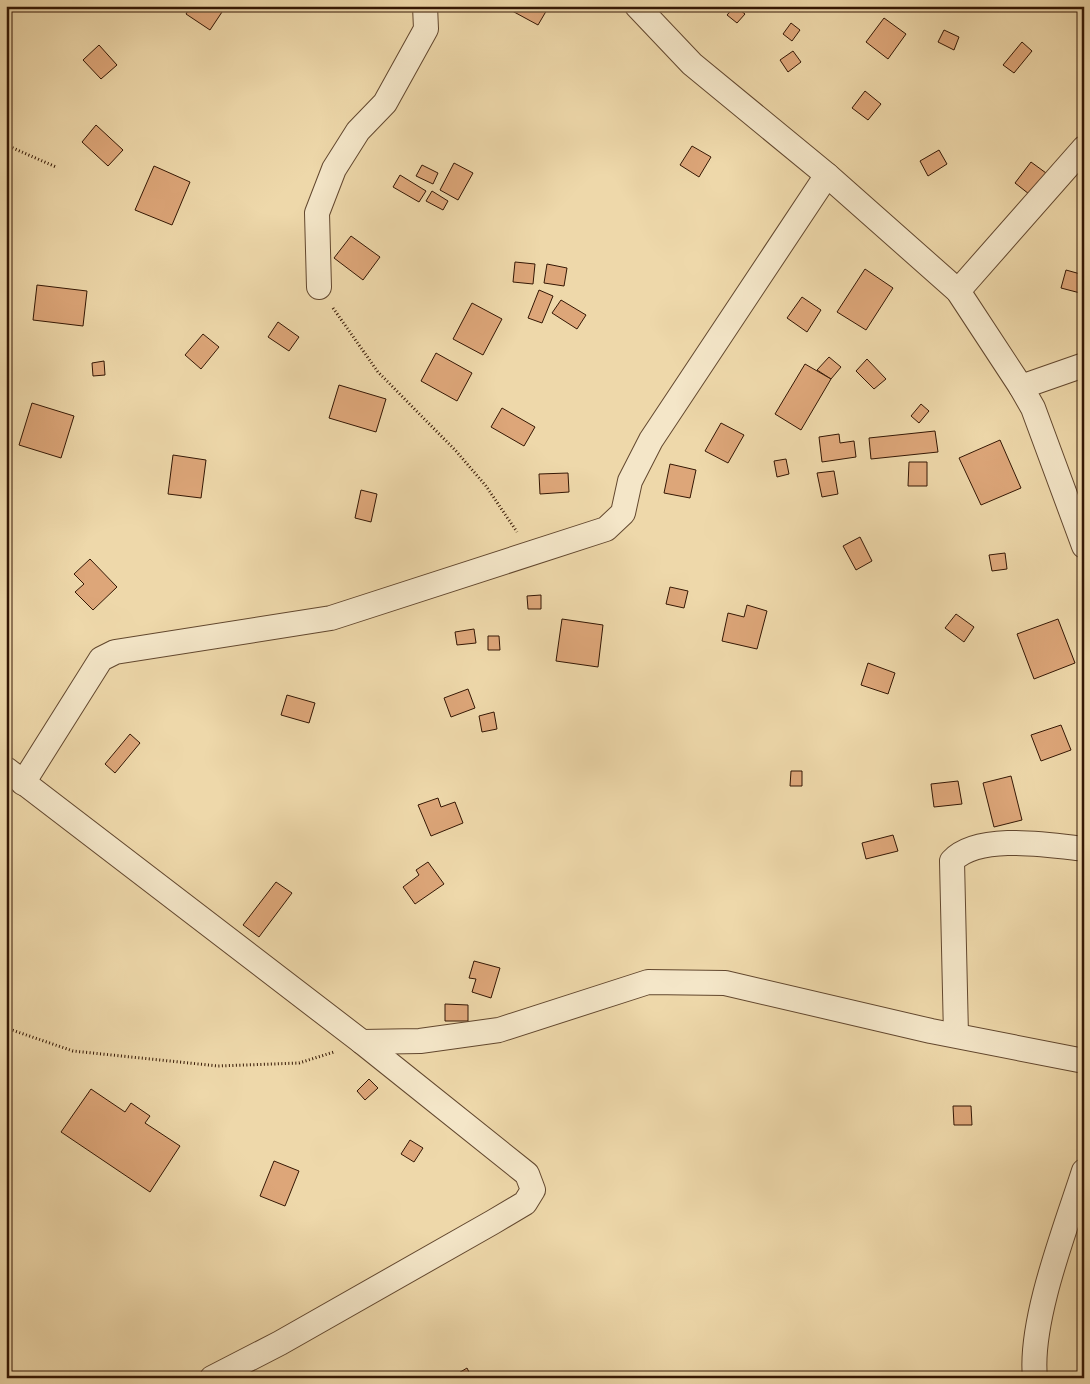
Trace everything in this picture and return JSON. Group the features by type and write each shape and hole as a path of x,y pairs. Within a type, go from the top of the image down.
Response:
{"street":[{"path":"319,287 317,214 334,169 358,131 385,103 426,29 425,6"},
{"path":"637,6 692,64 827,175 958,291 1033,408 1084,546"},
{"path":"958,291 1084,148"},
{"path":"212,1378 280,1343 493,1222 525,1203 533,1190 527,1174 362,1042 15,776 101,659 115,652 331,618 606,529 623,513 630,481 651,440 827,175"},
{"path":"1021,387 1084,365"},
{"path":"956,1035 952,861 961,852 974,848 1028,842 1084,849"},
{"path":"362,1042 420,1041 499,1030 648,982 725,983 956,1035 1084,1061"},
{"path":"1035,1378 1033,1363 1044,1301 1084,1171"}],"path":[{"path":"6,145 56,167"},
{"path":"319,287 378,372 440,434 486,486 532,553"},
{"path":"6,1028 73,1051 218,1066 299,1063 362,1042"}],"building":[{"path":"191,6 215,6 222,12 210,30 186,14"},
{"path":"503,6 545,6 548,8 538,25"},
{"path":"735,6 745,14 737,23 727,15"},
{"path":"884,18 906,34 888,59 866,42"},
{"path":"791,23 800,30 792,41 783,34"},
{"path":"944,30 959,37 954,50 938,42"},
{"path":"1022,42 1032,51 1014,73 1003,65"},
{"path":"99,45 117,65 101,79 83,60"},
{"path":"793,51 801,62 788,72 780,60"},
{"path":"865,91 881,104 868,120 852,108"},
{"path":"96,125 123,150 108,166 82,142"},
{"path":"692,146 711,157 699,177 680,165"},
{"path":"939,150 947,164 928,176 920,161"},
{"path":"1031,162 1046,173 1029,194 1015,183"},
{"path":"454,163 473,173 458,200 440,190"},
{"path":"422,165 438,173 433,184 416,176"},
{"path":"154,166 190,182 172,225 135,210"},
{"path":"400,175 426,191 419,202 393,187"},
{"path":"432,191 448,201 443,210 426,201"},
{"path":"351,236 380,257 363,280 334,258"},
{"path":"515,262 535,264 533,284 513,282"},
{"path":"547,264 567,268 564,286 544,283"},
{"path":"865,269 893,288 866,330 837,312"},
{"path":"1066,270 1084,275 1084,294 1061,288"},
{"path":"37,285 87,291 83,326 33,320"},
{"path":"539,290 553,296 542,323 528,318"},
{"path":"802,297 821,310 807,332 787,318"},
{"path":"561,300 586,315 577,329 552,313"},
{"path":"472,303 502,319 483,355 453,339"},
{"path":"278,322 299,337 289,351 268,337"},
{"path":"203,334 219,347 201,369 185,355"},
{"path":"436,353 472,373 457,401 421,381"},
{"path":"829,357 841,367 831,379 817,370"},
{"path":"867,359 886,379 874,389 856,371"},
{"path":"104,361 105,375 93,376 92,363"},
{"path":"805,364 831,379 801,430 775,414"},
{"path":"339,385 386,399 376,432 329,418"},
{"path":"32,403 74,416 61,458 19,445"},
{"path":"921,404 929,411 919,423 911,416"},
{"path":"502,408 535,427 524,446 491,427"},
{"path":"721,423 744,435 728,463 705,451"},
{"path":"935,431 938,452 871,459 869,438"},
{"path":"839,434 840,443 854,441 856,457 822,462 819,437"},
{"path":"1000,440 1021,488 981,505 959,458"},
{"path":"173,455 206,460 201,498 168,494"},
{"path":"786,459 789,474 777,477 774,461"},
{"path":"909,462 927,462 927,486 908,486"},
{"path":"670,464 696,470 690,498 664,493"},
{"path":"834,471 838,494 822,497 817,473"},
{"path":"568,473 569,492 540,494 539,474"},
{"path":"361,490 377,494 371,522 355,518"},
{"path":"860,537 872,561 856,570 843,546"},
{"path":"1005,553 1007,569 992,571 989,555"},
{"path":"90,559 117,587 93,610 75,592 84,584 74,574"},
{"path":"670,587 688,591 684,608 666,604"},
{"path":"541,595 541,609 528,609 527,596"},
{"path":"747,605 767,611 757,649 722,641 728,613 744,617"},
{"path":"956,614 974,627 964,642 945,628"},
{"path":"562,619 603,625 598,667 556,661"},
{"path":"1058,619 1075,663 1034,679 1017,634"},
{"path":"474,629 476,643 457,645 455,632"},
{"path":"488,636 499,636 500,650 488,650"},
{"path":"868,663 895,673 888,694 861,685"},
{"path":"468,689 475,708 451,717 444,698"},
{"path":"287,695 315,703 309,723 281,715"},
{"path":"494,712 497,729 482,732 479,716"},
{"path":"1061,725 1071,750 1041,761 1031,735"},
{"path":"130,734 140,743 115,773 105,764"},
{"path":"791,771 802,771 802,786 790,786"},
{"path":"1011,776 1022,820 994,827 983,783"},
{"path":"958,781 962,804 934,807 931,784"},
{"path":"438,798 441,807 455,802 463,823 431,836 418,805"},
{"path":"893,835 898,851 866,859 862,843"},
{"path":"428,862 444,884 415,904 403,887 419,875 416,870"},
{"path":"276,882 292,893 259,937 243,925"},
{"path":"474,961 500,968 491,998 472,992 476,979 469,978"},
{"path":"445,1004 468,1005 468,1021 445,1021"},
{"path":"369,1079 378,1088 365,1100 357,1091"},
{"path":"91,1089 125,1112 131,1103 150,1116 145,1123 180,1146 150,1192 61,1132"},
{"path":"953,1106 971,1106 972,1125 954,1125"},
{"path":"410,1140 423,1148 414,1162 401,1154"},
{"path":"274,1161 299,1171 285,1206 260,1196"},
{"path":"467,1368 472,1378 458,1378 457,1374"}]}
